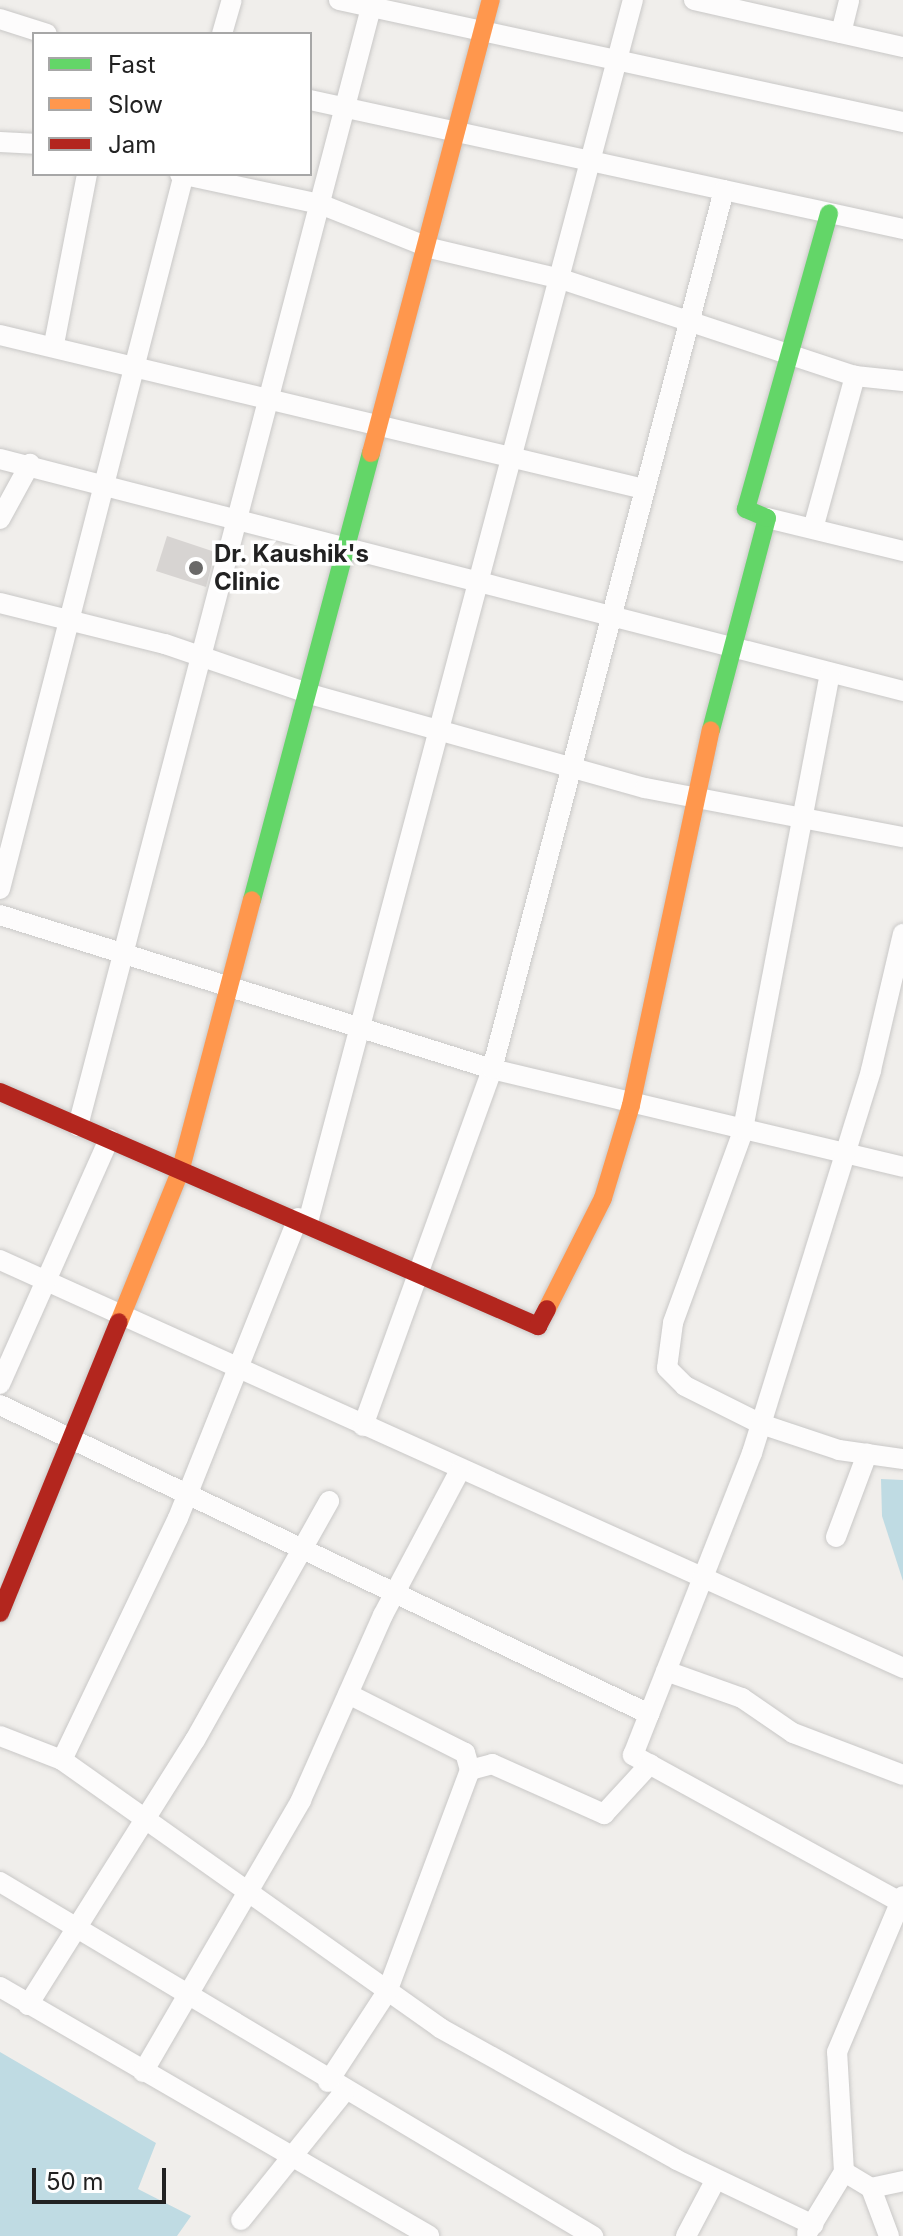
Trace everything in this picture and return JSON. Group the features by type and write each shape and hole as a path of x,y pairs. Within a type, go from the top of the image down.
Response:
{"street":[{"path":"223,32 232,0"},
{"path":"339,0 372,4 618,64 903,122"},
{"path":"0,1613 180,1172 233,988 430,248 491,0"},
{"path":"62,1760 189,1492 239,1366 303,1220 360,1027 440,733 633,0"},
{"path":"694,0 761,7 841,33 903,47"},
{"path":"841,33 849,0"},
{"path":"78,1126 198,656 372,4"},
{"path":"0,19 41,32"},
{"path":"312,100 903,229"},
{"path":"0,142 32,144"},
{"path":"54,344 87,176"},
{"path":"0,889 182,176"},
{"path":"192,176 320,204 430,248 561,279 855,376 903,381"},
{"path":"363,1426 424,1273 492,1069 568,767 724,190"},
{"path":"829,213 746,509 767,518 814,525 903,551"},
{"path":"0,335 54,344 644,489"},
{"path":"814,525 855,376"},
{"path":"0,459 30,464 105,488 237,515 350,543 609,616 903,691"},
{"path":"0,519 30,464"},
{"path":"0,1092 180,1172 303,1220 538,1326 603,1198 631,1105 693,798 767,518"},
{"path":"0,603 70,625 198,656 310,694 568,767 693,798 903,837"},
{"path":"830,673 807,820 742,1134 673,1323 667,1368 685,1386 761,1424 867,1454 903,1459"},
{"path":"0,915 492,1069 742,1134 903,1167"},
{"path":"0,1736 62,1760 143,1821 387,1992 809,2230 844,2172 837,2052 902,1899 633,1755 761,1424 846,1155 903,934"},
{"path":"0,1384 109,1139"},
{"path":"0,1260 903,1668"},
{"path":"0,1405 73,1435 189,1492 300,1553 396,1591 649,1714"},
{"path":"836,1537 867,1454"},
{"path":"143,2072 301,1800 396,1591 460,1470"},
{"path":"28,2005 143,1821 329,1501"},
{"path":"666,1671 742,1698 793,1733 903,1775"},
{"path":"241,2220 290,2156 336,2087 387,1992 470,1770 465,1753 348,1694"},
{"path":"470,1770 492,1764 604,1814 650,1764"},
{"path":"0,1882 190,1994 336,2087 593,2236"},
{"path":"0,1987 429,2236"},
{"path":"844,2172 871,2188 889,2236"},
{"path":"686,2236 716,2179"},
{"path":"871,2188 903,2181"}],"water":[{"path":"881,1479 903,1480 903,1581 882,1516"},
{"path":"0,2052 156,2143 138,2189 191,2216 177,2236 0,2236"}],"building":[{"path":"167,536 215,552 206,587 156,571"}],"traffic: fast":[{"path":"711,730 767,518 746,509 829,213"},
{"path":"252,900 371,453"}],"traffic: slow":[{"path":"371,453 491,0"},
{"path":"547,1309 603,1198 631,1105 711,730"},
{"path":"119,1322 180,1172 252,900"}],"traffic: jam":[{"path":"0,1092 538,1326 547,1309"},
{"path":"0,1613 119,1322"}],"place":[{"name":"Dr. Kaushik's Clinic","path":"196,568"}]}
